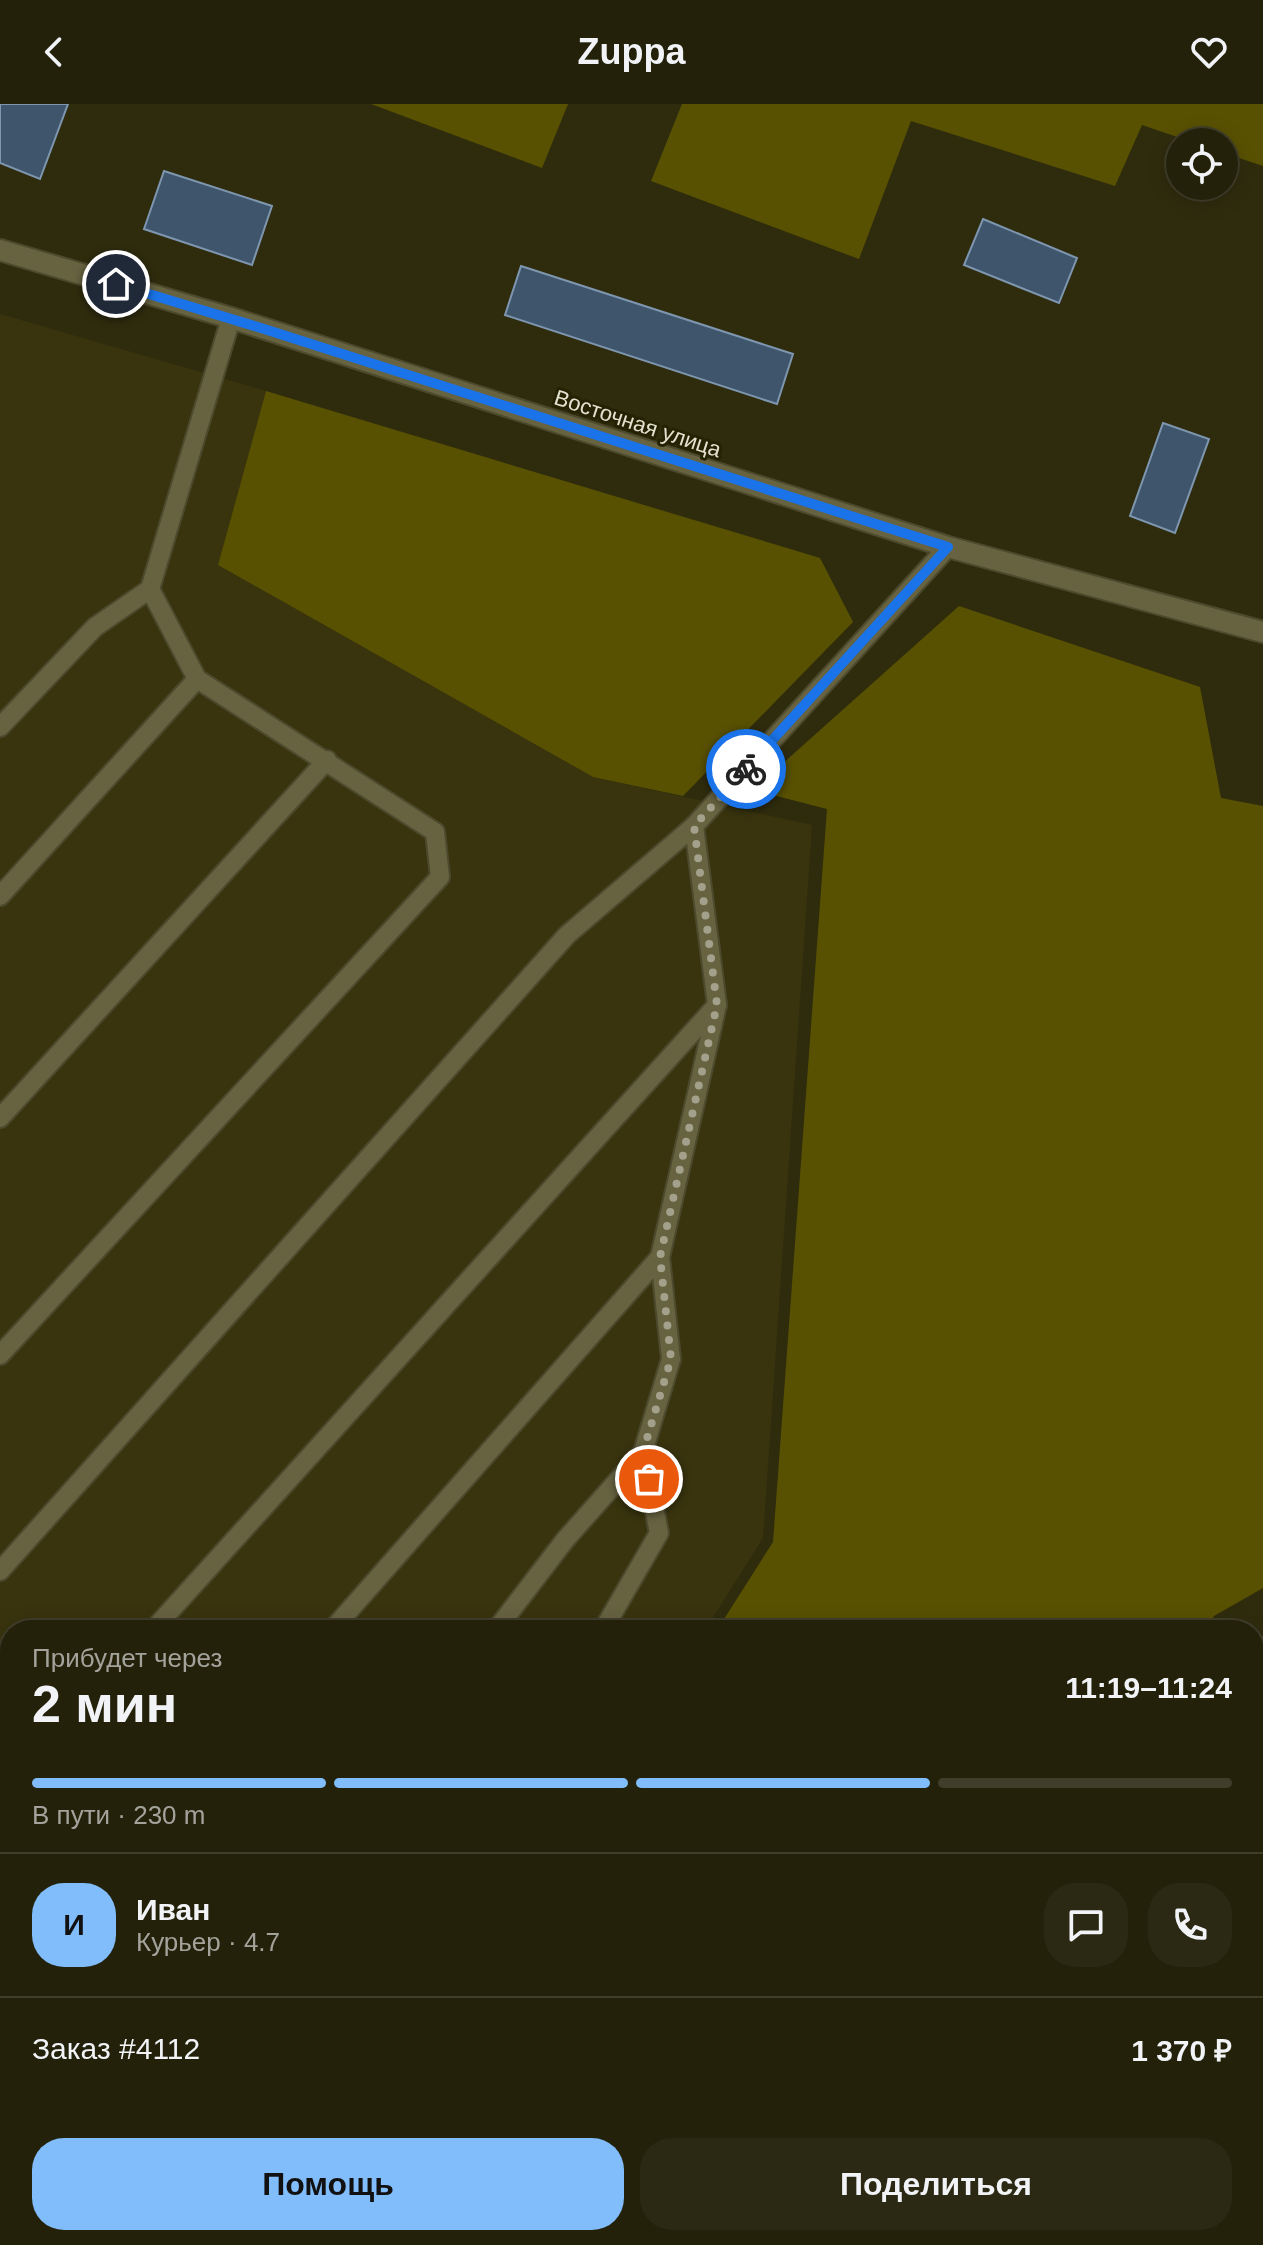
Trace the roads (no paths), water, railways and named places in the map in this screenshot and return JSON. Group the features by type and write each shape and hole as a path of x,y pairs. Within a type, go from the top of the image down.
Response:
{"street":[{"name":"Восточная улица","path":"0,250 231,318 948,547 1263,632"}],"lane":[{"path":"0,727 95,627 150,589 231,318"},
{"path":"0,1571 567,935 694,826 948,547"},
{"path":"0,1355 440,877 435,832 197,679 150,589"},
{"path":"0,896 197,679"},
{"path":"0,1118 327,760"},
{"path":"504,1620 565,1540 643,1452 671,1359 660,1257 717,1005 694,826"},
{"path":"162,1620 717,1005"},
{"path":"341,1620 660,1257"},
{"path":"609,1620 659,1533 643,1452"}]}
